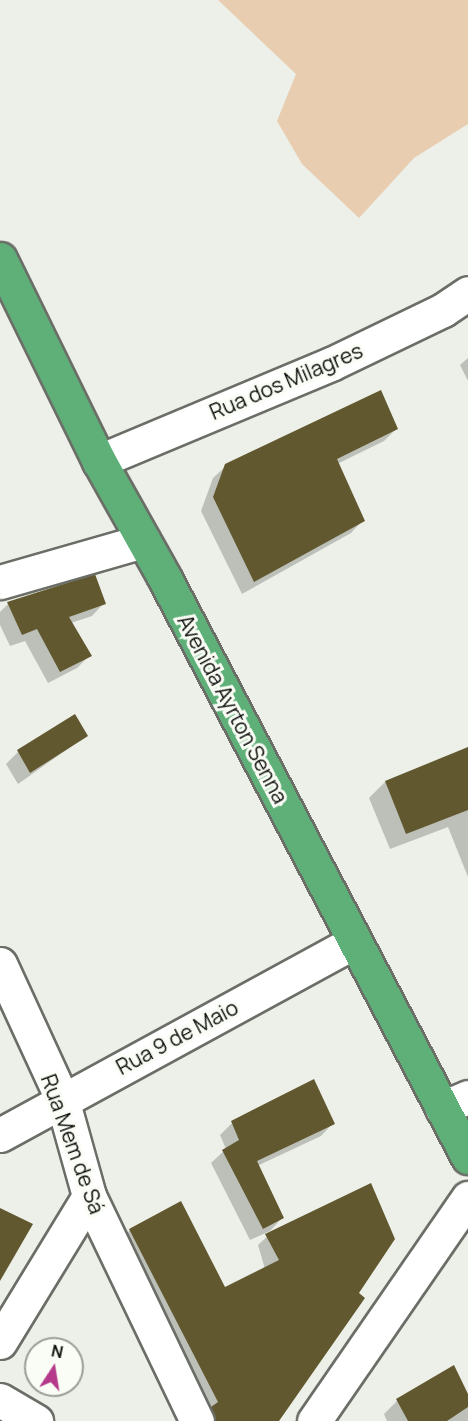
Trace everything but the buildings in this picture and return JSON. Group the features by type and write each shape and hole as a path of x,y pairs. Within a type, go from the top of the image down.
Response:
{"highway":[{"name":"Avenida Ayrton Senna","path":"0,260 99,461 354,942 455,1102 468,1157"}],"street":[{"name":"Rua dos Milagres","path":"99,461 331,364 443,310 468,293"},
{"path":"0,582 143,541"},
{"name":"Rua 9 de Maio","path":"0,1135 62,1099 354,942"},
{"name":"Rua Mem de Sá","path":"0,964 62,1099 89,1196 197,1421"},
{"path":"0,1342 89,1196"},
{"path":"314,1421 468,1198"},
{"path":"0,1400 36,1421"}],"shaded area":[{"path":"218,0 468,0 468,124 414,158 359,218 302,164 277,121 296,74"}]}
